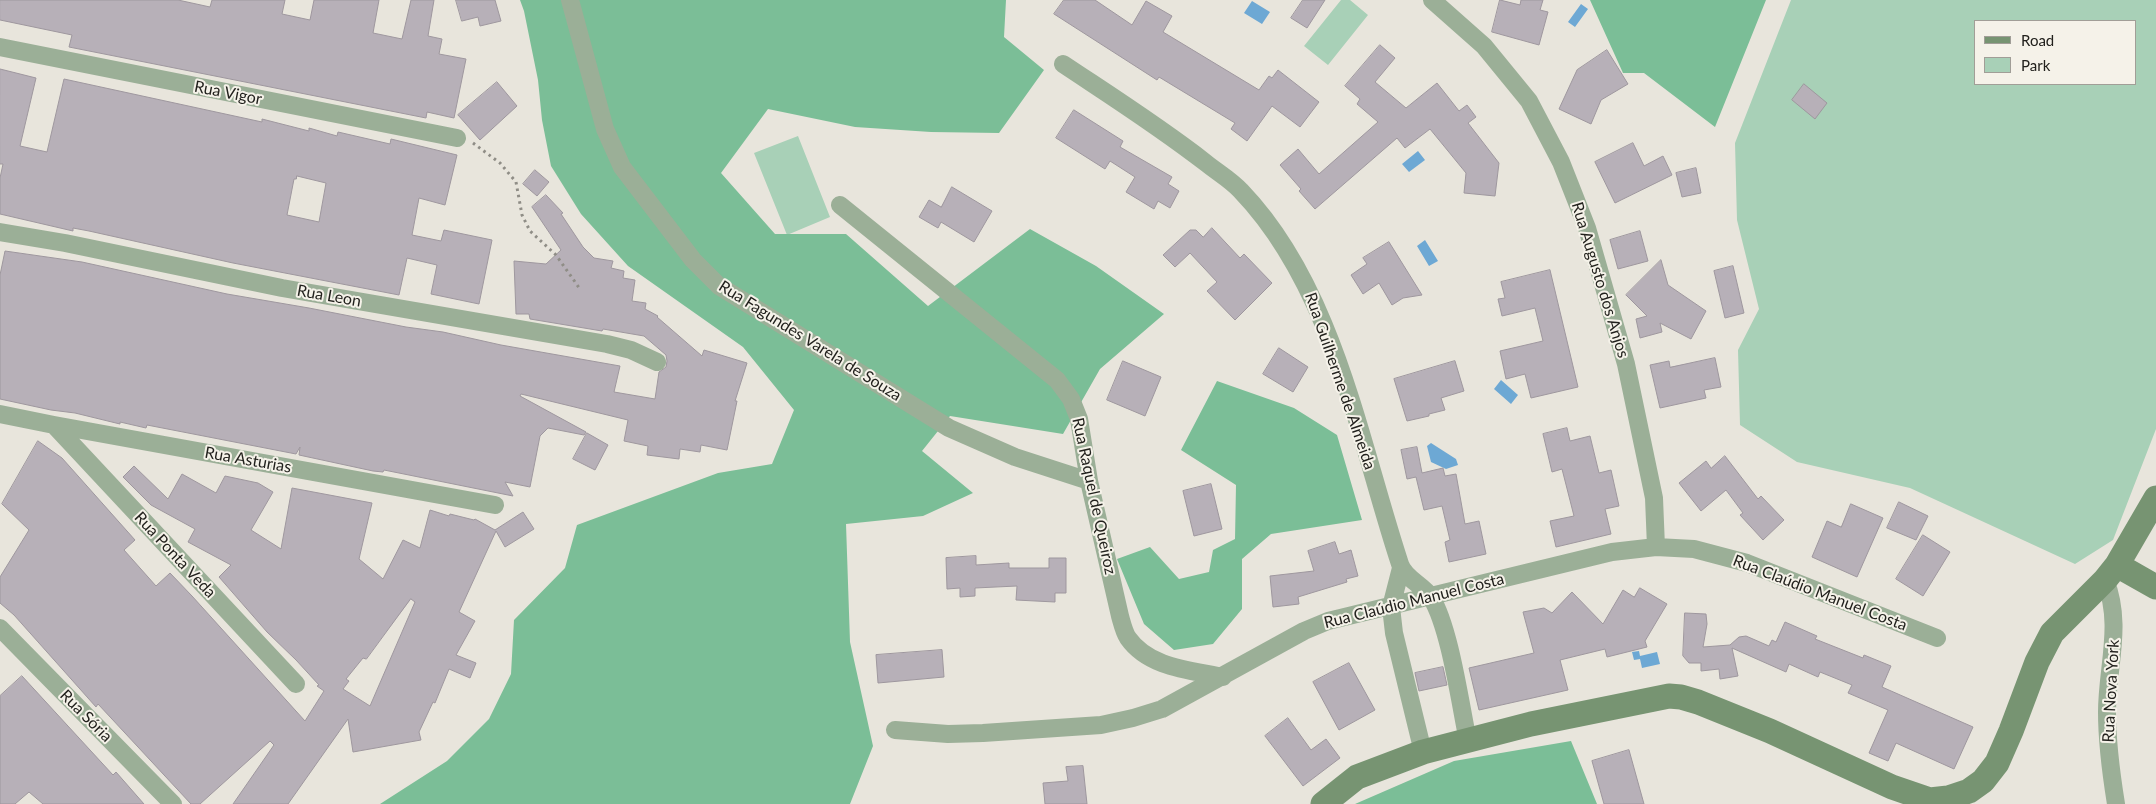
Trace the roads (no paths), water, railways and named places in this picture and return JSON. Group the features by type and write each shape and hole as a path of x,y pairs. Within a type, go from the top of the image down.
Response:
{"street":[{"name":"Rua Fagundes Varela de Souza","path":"570,0 605,129 622,167 693,260 719,286 949,428 1015,456 1089,481"},
{"name":"Rua Augusto dos Anjos","path":"1432,0 1484,46 1529,101 1561,162 1587,228 1626,364 1654,498 1656,547"},
{"name":"Rua Vigor","path":"0,47 457,138"},
{"name":"Rua Guilherme de Almeida","path":"1063,64 1174,138 1241,190 1288,250 1315,302 1350,398 1401,568 1430,596"},
{"name":"Rua Raquel de Queiroz","path":"840,205 1057,380 1071,399 1079,419 1089,481 1120,616 1127,637 1142,654 1159,663 1223,677"},
{"name":"Rua Leon","path":"0,232 65,243 282,288 607,344 632,350 657,362"},
{"name":"Rua Asturias","path":"0,414 495,505"},
{"name":"Rua Ponta Veda","path":"54,425 296,684"},
{"path":"1323,804 1357,777 1423,752 1530,724 1668,696 1681,697 1698,702 1770,731 1892,787 1930,800 1948,798 1969,791 1983,782 1997,763 2037,662 2052,633 2111,572 2156,498"},
{"name":"Rua Claúdio Manuel Costa","path":"895,730 948,734 983,733 1101,724 1133,718 1162,709 1304,631 1328,621 1392,607 1612,552 1656,547 1694,548 1747,563 1937,638"},
{"name":"Rua Guilherme de Almeida","path":"1392,607 1401,568"},
{"path":"2111,572 2156,587"},
{"name":"Rua Nova York","path":"2111,572 2114,626 2107,711 2108,755 2116,804"},
{"path":"1430,596 1448,647 1468,741"},
{"path":"1392,607 1400,661 1423,752"},
{"name":"Rua Sória","path":"0,628 173,804"}],"water":[{"path":"1252,1 1270,12 1262,24 1244,13"},
{"path":"1581,4 1588,9 1575,27 1568,22"},
{"path":"1418,151 1425,160 1409,172 1402,164"},
{"path":"1425,240 1438,261 1429,266 1417,246"},
{"path":"1501,380 1518,395 1511,404 1494,389"},
{"path":"1431,443 1456,459 1458,465 1446,469 1431,462 1427,446"},
{"path":"1639,651 1640,656 1657,652 1660,664 1642,668 1640,659 1634,660 1632,652"}]}
